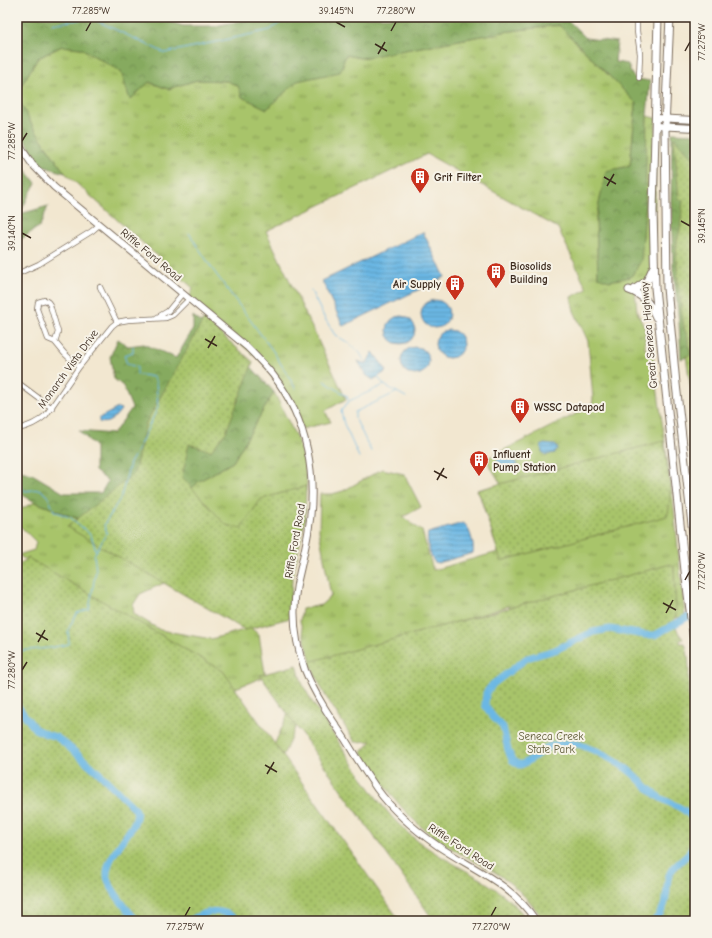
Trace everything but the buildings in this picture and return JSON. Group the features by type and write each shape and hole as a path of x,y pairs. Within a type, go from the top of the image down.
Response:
{"main road":[{"name":"Great Seneca Highway","path":"658,17 653,211 654,264 687,587 695,649"},
{"name":"Great Seneca Highway","path":"670,17 665,127 667,288 676,384 695,551"},
{"path":"654,264 647,281 632,289 649,302 659,322"}],"street":[{"path":"614,17 637,18 640,54 638,78"},
{"path":"656,118 695,120"},
{"path":"655,126 695,128"},
{"name":"Riffle Ford Road","path":"18,146 32,164 54,187 246,347 269,370 290,402 302,429 309,457 313,493 308,533 297,586 296,619 299,650 305,669 318,697 378,790 400,814 420,833 438,846 506,887 523,903 536,921"},
{"path":"17,274 40,264 99,225"},
{"path":"100,287 117,322 166,318 173,315 189,299"},
{"path":"156,318 168,311 182,294"},
{"path":"56,342 58,332 50,305 48,302 38,302 37,309 48,339 56,342 64,354 79,367"},
{"name":"Monarch Vista Drive","path":"17,429 28,427 39,421 52,408 79,367 106,332 117,322"},
{"path":"17,382 52,408"}],"green space":[{"path":"17,17 154,17 183,26 215,26 261,17 565,17 586,38 617,42 615,62 628,64 631,73 635,78 650,81 647,116 645,211 641,261 631,277 609,281 598,277 596,218 606,171 630,166 636,103 559,25 503,32 361,58 346,55 340,72 297,81 267,109 242,97 238,86 227,81 197,80 168,89 149,82 130,100 121,72 81,48 62,46 38,58 21,86 19,100 33,127 65,173 42,166 19,131 17,125"},
{"path":"559,25 636,103 630,166 606,171 596,218 598,276 646,130 647,116 656,118 654,264 650,277 635,289 637,312 645,329 645,349 652,351 673,499 685,617 655,620 526,649 509,606 312,666 300,621 302,609 321,605 331,596 319,531 320,494 332,494 343,491 382,469 404,474 421,507 403,517 422,531 433,570 498,552 477,490 501,484 486,459 592,405 593,399 588,341 574,311 571,297 587,289 558,228 427,154 266,231 346,399 325,411 331,422 302,429 297,416 264,364 189,299 193,288 65,173 33,127 19,100 21,86 38,58 62,46 81,48 121,72 168,89 197,80 227,81 238,86 267,109 297,81 313,77 346,55 361,58 503,32"},
{"path":"672,133 695,134 693,152 695,156 695,356 693,355 681,359 679,322 673,269 671,201"},
{"path":"674,138 695,160 695,470 690,431 691,391 686,356 691,355 684,328 678,284 676,244 680,230 683,200 679,199"},
{"path":"17,153 26,170 36,183 20,214 48,206 40,226 17,242"},
{"path":"193,316 236,350 274,392 233,462 199,481 174,506 86,522 35,502 17,492 17,470 32,474 64,493 101,493 108,481 95,471 95,446 79,431 113,434 132,408 123,386 114,379 110,357 118,339 128,346 144,344 176,358 193,329"},
{"path":"204,319 253,362 226,432 211,451 189,444 182,477 226,525 241,528 261,499 306,486 305,519 292,579 290,618 245,630 67,527 134,474 146,423"},
{"path":"274,392 297,439 304,460 307,483 299,534 248,543 173,506 199,481 233,462"},
{"path":"664,441 670,490 667,516 501,561 477,490"},
{"path":"35,502 86,522 164,583 140,594 133,605 134,614 160,630 211,639 251,628 259,635 265,673 261,678 231,690 18,555 34,550 36,542 17,523 17,511"},
{"path":"28,558 223,671 400,921 17,921 17,566"},
{"name":"Seneca Creek State Park","path":"671,564 674,567 676,614 674,622 683,639 680,640 680,643 685,643 687,651 689,667 689,706 694,724 690,726 691,728 695,727 695,921 544,921 525,897 510,883 493,871 436,839 410,816 385,785 362,752 372,741 355,742 325,695 309,662"},
{"path":"297,665 302,683 311,700 367,784 393,818 409,834 424,845 487,883 502,894 528,921 434,921 260,675"},
{"path":"296,690 298,721 249,835 265,766 287,716"}],"water":[{"path":"423,232 445,277 343,326 322,281"},
{"path":"435,300 445,304 449,314 445,324 435,328 425,324 421,314 425,304"},
{"path":"401,316 411,320 415,330 411,340 401,344 391,340 387,330 391,320"},
{"path":"449,330 459,334 463,344 459,354 449,358 439,354 435,344 439,334"},
{"path":"415,347 425,351 429,361 425,371 415,375 405,371 401,361 405,351"},
{"path":"373,352 387,371 373,380 366,375 358,361 366,364"},
{"path":"118,408 121,409 120,411 111,420 106,423 99,422 101,417"},
{"path":"544,444 555,445 558,448 555,453 546,455 542,452 541,446"},
{"path":"511,453 517,465 508,469 501,469 497,464 497,460 504,455"},
{"path":"463,523 471,536 473,553 438,563 435,562 432,558 429,546 428,533"}],"waterway":[{"path":"51,24 91,18 165,53 270,30 288,17"},
{"path":"189,233 213,270 273,351 296,389"},
{"path":"311,291 335,335 349,343 360,353 366,364"},
{"path":"17,651 49,648 69,644 68,630 77,613 89,609 96,570 94,555 107,532 104,525 121,497 130,463 158,407 156,382 153,377 137,374 137,367 127,364 124,355 133,352 133,346"},
{"path":"378,377 384,385 406,397"},
{"path":"324,381 347,396 348,400"},
{"path":"359,457 344,424 341,411 349,401 384,385"},
{"path":"371,451 355,418 355,412 397,392"},
{"path":"17,481 25,491 40,489 48,497 54,511 71,518 91,535 96,551"},
{"path":"654,921 661,913 665,904 670,873 692,848 695,837 695,829 691,817 683,810 663,800 621,765 581,745 568,743 553,745 520,765 512,760 508,750 503,727 493,717 485,705 486,693 493,684 527,658 555,650 593,632 610,629 645,635 655,635 695,613"},
{"path":"17,705 35,729 56,737 63,742 97,771 136,810 136,817 133,825 115,852 107,871 108,880 114,891 137,921"},
{"path":"190,921 202,914 211,912 225,913 240,921"}],"place":[{"name":"Grit Filter","path":"420,194"},
{"name":"Biosolids Building","path":"496,289"},
{"name":"Air Supply","path":"455,301"},
{"name":"WSSC Datapod","path":"520,424"},
{"name":"Influent Pump Station","path":"479,477"}]}
